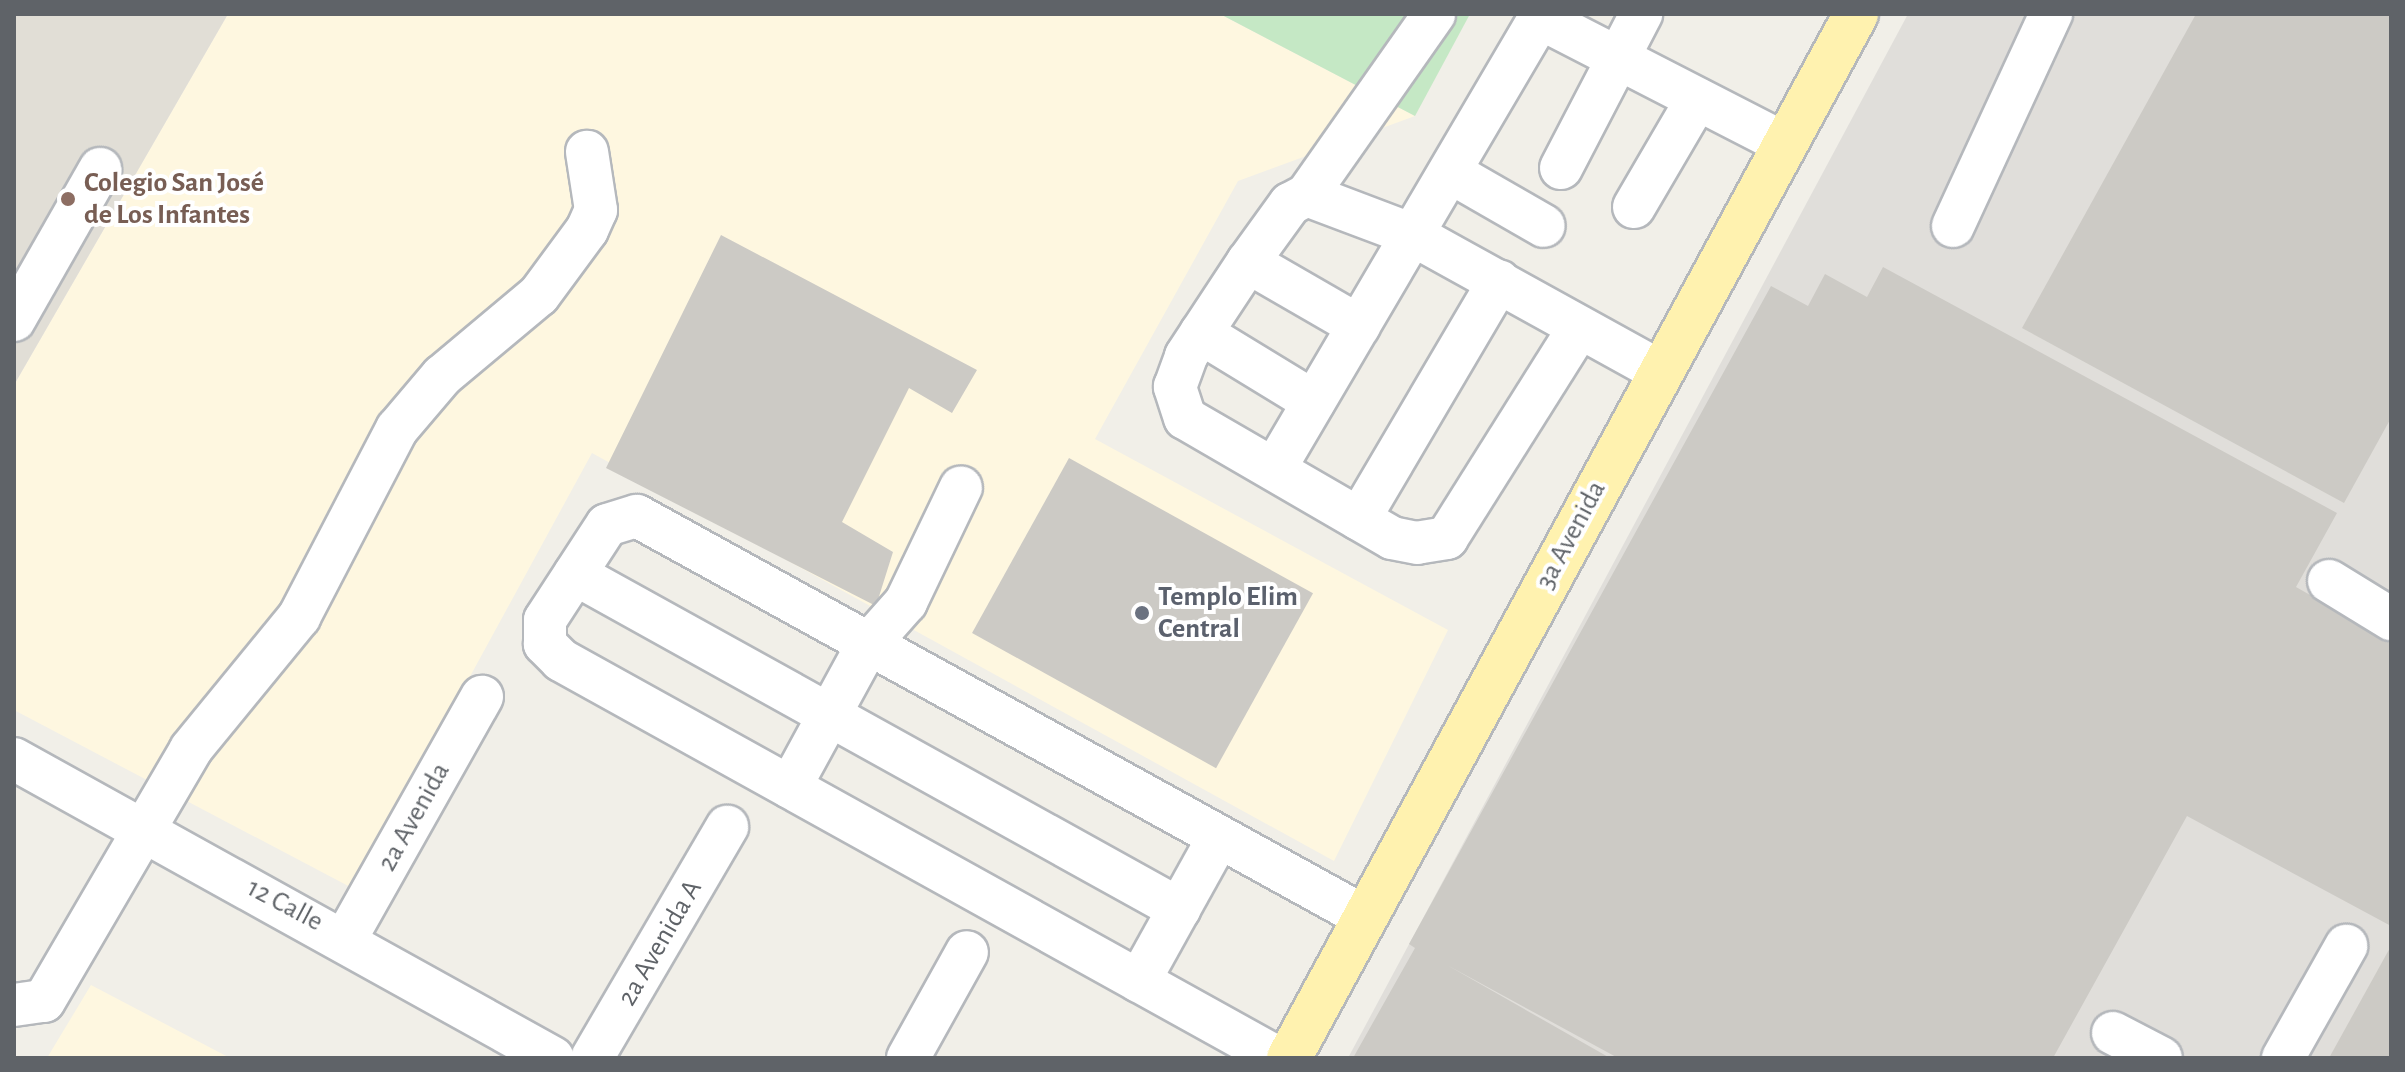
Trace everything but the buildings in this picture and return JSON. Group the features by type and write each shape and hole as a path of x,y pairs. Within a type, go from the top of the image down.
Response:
{"main road":[{"name":"3a Avenida","path":"1289,1058 1659,371 1856,14"}],"street":[{"path":"1434,14 1307,195 1290,204 1201,333 1175,387 1185,418 1392,538 1447,538 1579,328"},
{"path":"1561,168 1616,56 1641,14"},
{"path":"1953,226 2051,14"},
{"path":"1275,468 1541,16 1783,143"},
{"path":"1634,207 1697,99"},
{"path":"14,1005 44,1001 147,831 191,749 299,617 397,429 442,376 539,295 587,230 596,210 587,152"},
{"path":"14,320 100,169"},
{"path":"1450,172 1544,226"},
{"path":"1307,195 1413,235 1659,371"},
{"path":"1248,262 1359,326"},
{"path":"1359,519 1499,281"},
{"path":"1201,333 1314,402"},
{"path":"790,787 867,646 906,602 961,487"},
{"path":"1278,1058 790,787 545,644 545,620 607,525 637,516 1217,840 1365,917"},
{"path":"575,574 1179,909"},
{"path":"2329,581 2391,619"},
{"name":"2a Avenida","path":"346,938 482,697"},
{"name":"12 Calle","path":"14,759 346,938 553,1058"},
{"name":"2a Avenida A","path":"592,1058 727,827"},
{"path":"1139,981 1217,840"},
{"path":"2283,1058 2346,946"},
{"path":"908,1058 967,952"},
{"path":"2113,1033 2152,1056"}],"shaded area":[{"name":"Colegio San José de Los Infantes","path":"14,14 228,14 14,385"},
{"path":"228,14 1220,14 1415,116 1238,181 1095,439 1448,630 1334,861 592,453 354,889 14,710 14,385"},
{"path":"1908,14 2391,14 2391,1058 1348,1058"},
{"path":"91,985 230,1058 47,1058"}],"green space":[{"path":"1220,14 1470,14 1415,116"}],"place":[{"name":"Colegio San José de Los Infantes","path":"68,199"},
{"name":"Templo Elim Central","path":"1142,613"}]}
